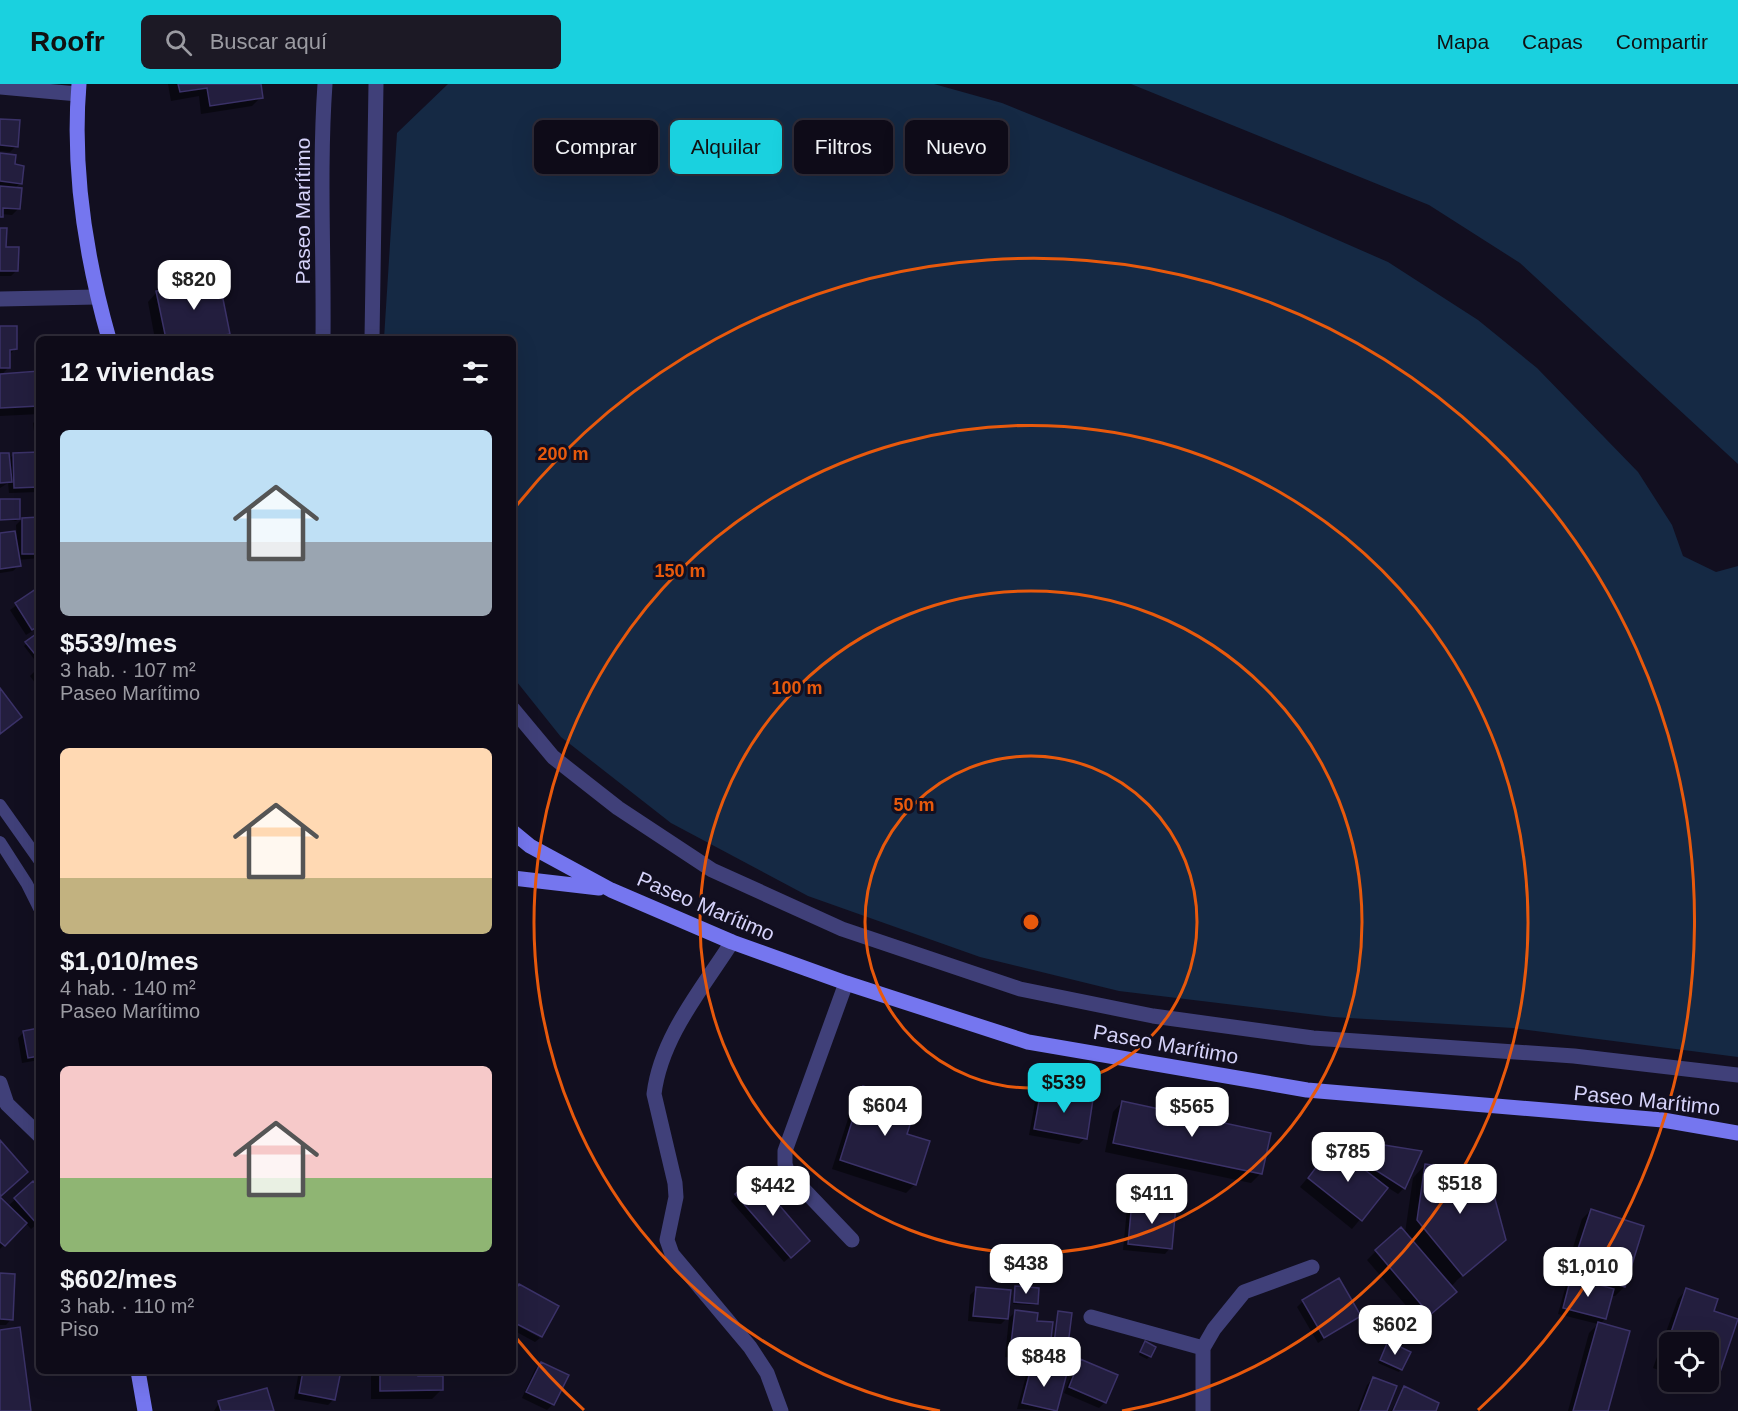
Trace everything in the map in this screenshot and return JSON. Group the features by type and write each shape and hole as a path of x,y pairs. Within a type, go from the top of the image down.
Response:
{"main road":[{"path":"79,89 83,212 97,297 108,336"},
{"name":"Paseo Marítimo","path":"516,834 530,846 611,890 732,942 846,983 1028,1042 1307,1090 1663,1120 1738,1133"},
{"name":"Paseo Marítimo","path":"516,878 611,890"},
{"path":"139,1374 145,1411"}],"street":[{"name":"Paseo Marítimo","path":"322,336 324,248 320,188 325,84"},
{"path":"372,336 376,84"},
{"path":"0,87 79,89"},
{"path":"0,299 97,297"},
{"path":"516,713 553,757 618,808 712,870 842,929 1020,989 1152,1016 1312,1038 1574,1056 1738,1075"},
{"path":"732,942 676,1028 656,1078 654,1094 676,1197 667,1240 672,1254 767,1373 780,1411"},
{"path":"846,983 785,1151 784,1164 788,1173 852,1240"},
{"path":"0,1083 7,1104 36,1132"},
{"path":"1203,1411 1203,1348 1214,1329 1244,1292 1312,1267"},
{"path":"1091,1317 1203,1348"}],"lane":[{"path":"0,805 36,856"},
{"path":"0,842 36,902"}],"water":[{"path":"448,84 1738,84 1738,1057 1513,1028 1333,1017 1119,991 980,957 808,896 671,823 561,737 516,681 516,336 384,336 397,133"}],"pier":[{"path":"934,84 1131,84 1429,205 1520,263 1738,464 1738,566 1716,572 1683,556 1672,525 1638,472 1537,368 1478,320 1388,262 1283,216 1002,103"}],"building":[{"path":"178,84 261,84 263,98 210,106 207,88 180,92"},
{"path":"0,119 20,120 18,147 0,145"},
{"path":"0,153 16,155 15,164 24,166 22,184 0,181"},
{"path":"0,186 22,188 20,209 3,208 3,217 0,217"},
{"path":"0,228 7,228 6,247 19,247 18,271 0,271"},
{"path":"219,279 230,334 165,336 156,291"},
{"path":"0,326 17,326 17,349 10,350 10,368 0,368"},
{"path":"36,371 36,406 0,408 0,374"},
{"path":"36,452 36,487 14,488 13,453"},
{"path":"0,453 9,453 12,482 0,483"},
{"path":"0,499 20,499 20,519 0,520"},
{"path":"36,517 36,554 22,554 22,518"},
{"path":"15,531 21,566 0,569 0,533"},
{"path":"36,589 36,628 32,630 15,603"},
{"path":"36,634 36,656 25,642"},
{"path":"0,688 22,717 0,734"},
{"path":"36,1029 36,1057 28,1058 23,1031"},
{"path":"863,1086 917,1103 907,1134 930,1141 916,1185 840,1160"},
{"path":"1041,1090 1093,1099 1087,1139 1034,1129"},
{"path":"1122,1101 1271,1133 1262,1174 1113,1143"},
{"path":"0,1140 28,1172 1,1196 0,1194"},
{"path":"1359,1141 1422,1151 1405,1189 1352,1155"},
{"path":"1333,1145 1388,1188 1362,1221 1308,1178"},
{"path":"1425,1164 1488,1173 1506,1240 1463,1276 1417,1220"},
{"path":"755,1177 810,1241 791,1258 735,1194"},
{"path":"33,1181 36,1184 36,1223 14,1198"},
{"path":"0,1197 27,1223 5,1246 0,1242"},
{"path":"1132,1201 1176,1205 1172,1249 1128,1244"},
{"path":"1591,1209 1644,1226 1625,1287 1571,1270"},
{"path":"1401,1227 1457,1292 1430,1315 1375,1250"},
{"path":"0,1273 15,1274 13,1320 0,1319"},
{"path":"1571,1277 1614,1289 1606,1319 1563,1308"},
{"path":"1339,1278 1361,1316 1324,1338 1302,1300"},
{"path":"519,1284 559,1306 542,1337 516,1324 516,1290"},
{"path":"1015,1286 1039,1288 1038,1304 1014,1302"},
{"path":"976,1287 1011,1290 1008,1319 973,1316"},
{"path":"1686,1288 1718,1299 1714,1311 1738,1319 1719,1375 1719,1332 1671,1332"},
{"path":"1015,1310 1038,1313 1037,1321 1053,1322 1049,1356 1010,1352"},
{"path":"1058,1311 1072,1313 1068,1345 1054,1343"},
{"path":"1598,1322 1630,1331 1608,1411 1573,1411"},
{"path":"20,1327 31,1411 0,1411 0,1330"},
{"path":"1145,1341 1156,1347 1151,1357 1140,1352"},
{"path":"1388,1341 1411,1352 1402,1370 1380,1360"},
{"path":"1080,1359 1118,1375 1106,1403 1069,1387"},
{"path":"541,1362 569,1375 554,1405 526,1392"},
{"path":"1032,1364 1067,1373 1057,1411 1022,1403"},
{"path":"302,1374 340,1374 335,1400 299,1393"},
{"path":"380,1374 443,1376 443,1390 380,1391"},
{"path":"1373,1377 1397,1386 1387,1411 1360,1411"},
{"path":"1404,1386 1439,1403 1436,1411 1393,1411"},
{"path":"267,1388 274,1411 221,1411 218,1401"}]}
